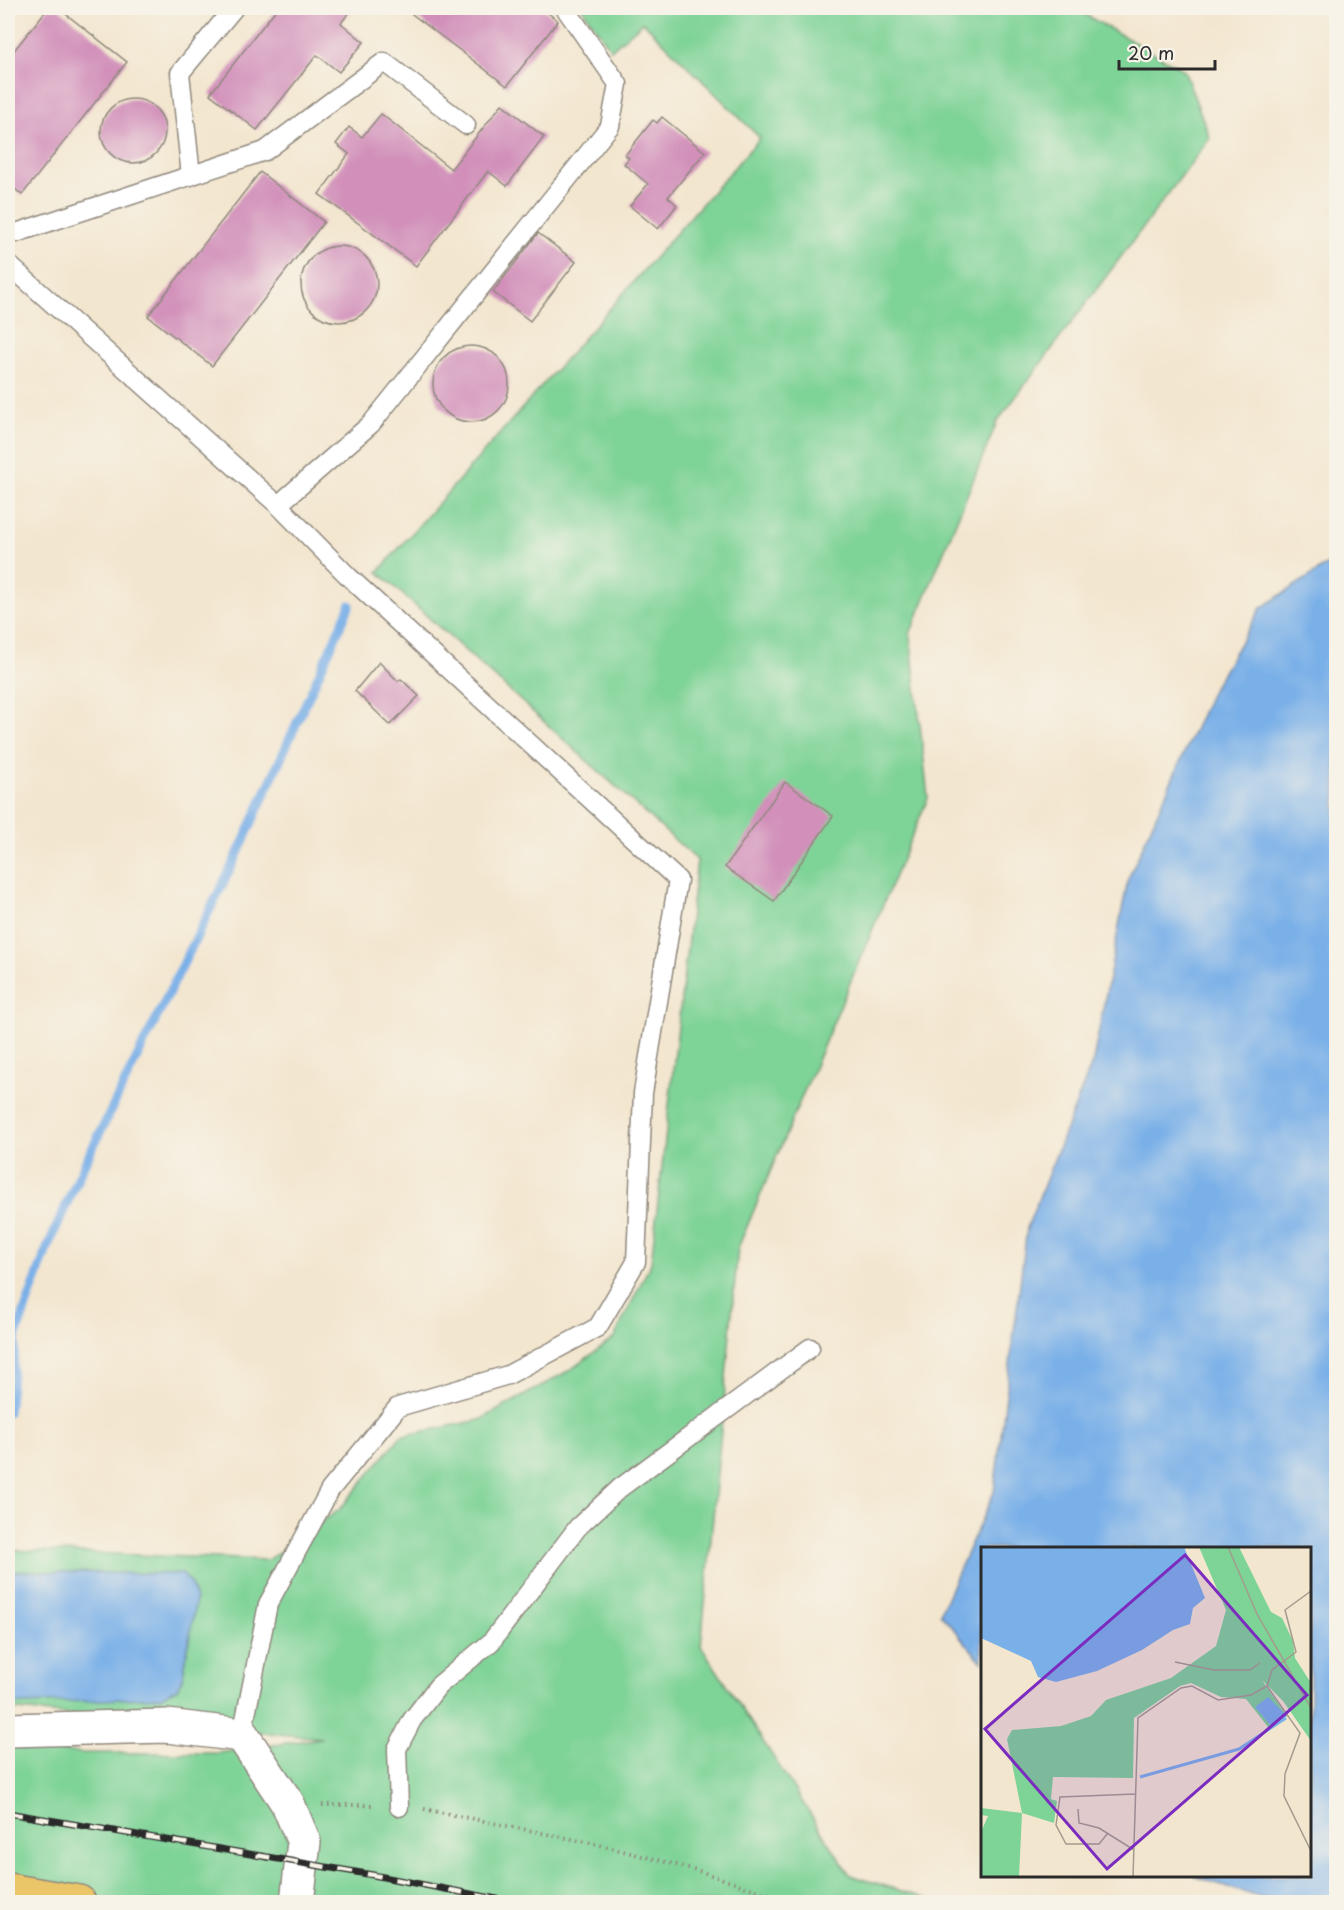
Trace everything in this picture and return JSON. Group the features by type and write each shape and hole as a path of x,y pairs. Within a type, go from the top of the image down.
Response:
{"main road":[{"path":"8,1890 79,1902"}],"street":[{"path":"8,1730 167,1726 242,1736 288,1804 304,1842 297,1902"}],"lane":[{"path":"191,176 180,73 234,8"},
{"path":"278,505 370,424 610,126 618,84 565,8"},
{"path":"8,233 16,233 265,152 384,62 466,125"},
{"path":"8,264 278,505 349,577 678,880 643,1094 636,1262 598,1326 508,1375 398,1407 330,1490 268,1604 242,1736"},
{"path":"399,1807 397,1749 412,1720 438,1686 491,1642 578,1527 620,1488 810,1348"}],"path":[{"path":"288,1804 423,1809 596,1844 696,1870 791,1902"}],"green space":[{"path":"582,8 1073,8 1184,70 1210,138 997,422 910,634 928,798 738,1248 701,1646 850,1875 937,1902 8,1902 8,1746 84,1753 218,1753 322,1738 8,1709 8,1563 10,1550 267,1560 340,1509 401,1436 480,1420 570,1370 614,1338 651,1263 697,860 378,572 760,138 643,22 611,50"}],"water":[{"path":"1336,559 1336,1902 1274,1902 1197,1877 1311,1877 1311,1547 981,1547 981,1661 940,1613 994,1492 1027,1228 1093,1061 1128,879 1212,690 1261,608"},
{"path":"8,1571 182,1574 190,1582 196,1599 183,1676 177,1689 161,1697 8,1705"}],"building":[{"path":"48,8 58,8 127,62 22,195 8,183 8,58"},
{"path":"277,8 353,8 341,23 364,42 339,72 317,55 257,130 210,94"},
{"path":"404,8 542,8 558,21 507,86"},
{"path":"133,99 151,105 159,113 165,131 159,149 151,157 133,163 115,157 107,149 101,131 107,113 115,105"},
{"path":"502,104 544,137 507,186 488,171 416,266 319,194 349,154 336,144 349,127 362,137 381,114 451,169"},
{"path":"662,117 705,152 668,197 677,205 658,229 630,206 648,184 624,164 629,158 625,155 653,120 657,123"},
{"path":"260,172 324,222 212,366 148,316"},
{"path":"538,233 576,262 530,321 493,292"},
{"path":"339,246 353,249 366,257 374,270 377,284 374,298 366,311 353,319 339,322 325,319 312,311 304,298 301,284 304,270 312,257 325,249"},
{"path":"471,346 486,349 498,357 506,369 509,384 506,399 498,411 486,419 471,422 456,419 444,411 436,399 433,384 436,369 444,357 456,349"},
{"path":"379,662 398,681 401,679 419,696 390,725 355,691"},
{"path":"785,782 833,816 774,901 725,867"}],"waterway":[{"path":"8,1412 16,1335 48,1246 83,1167 239,851 350,605"}],"railway":[{"path":"8,1813 373,1875 512,1902"}]}
